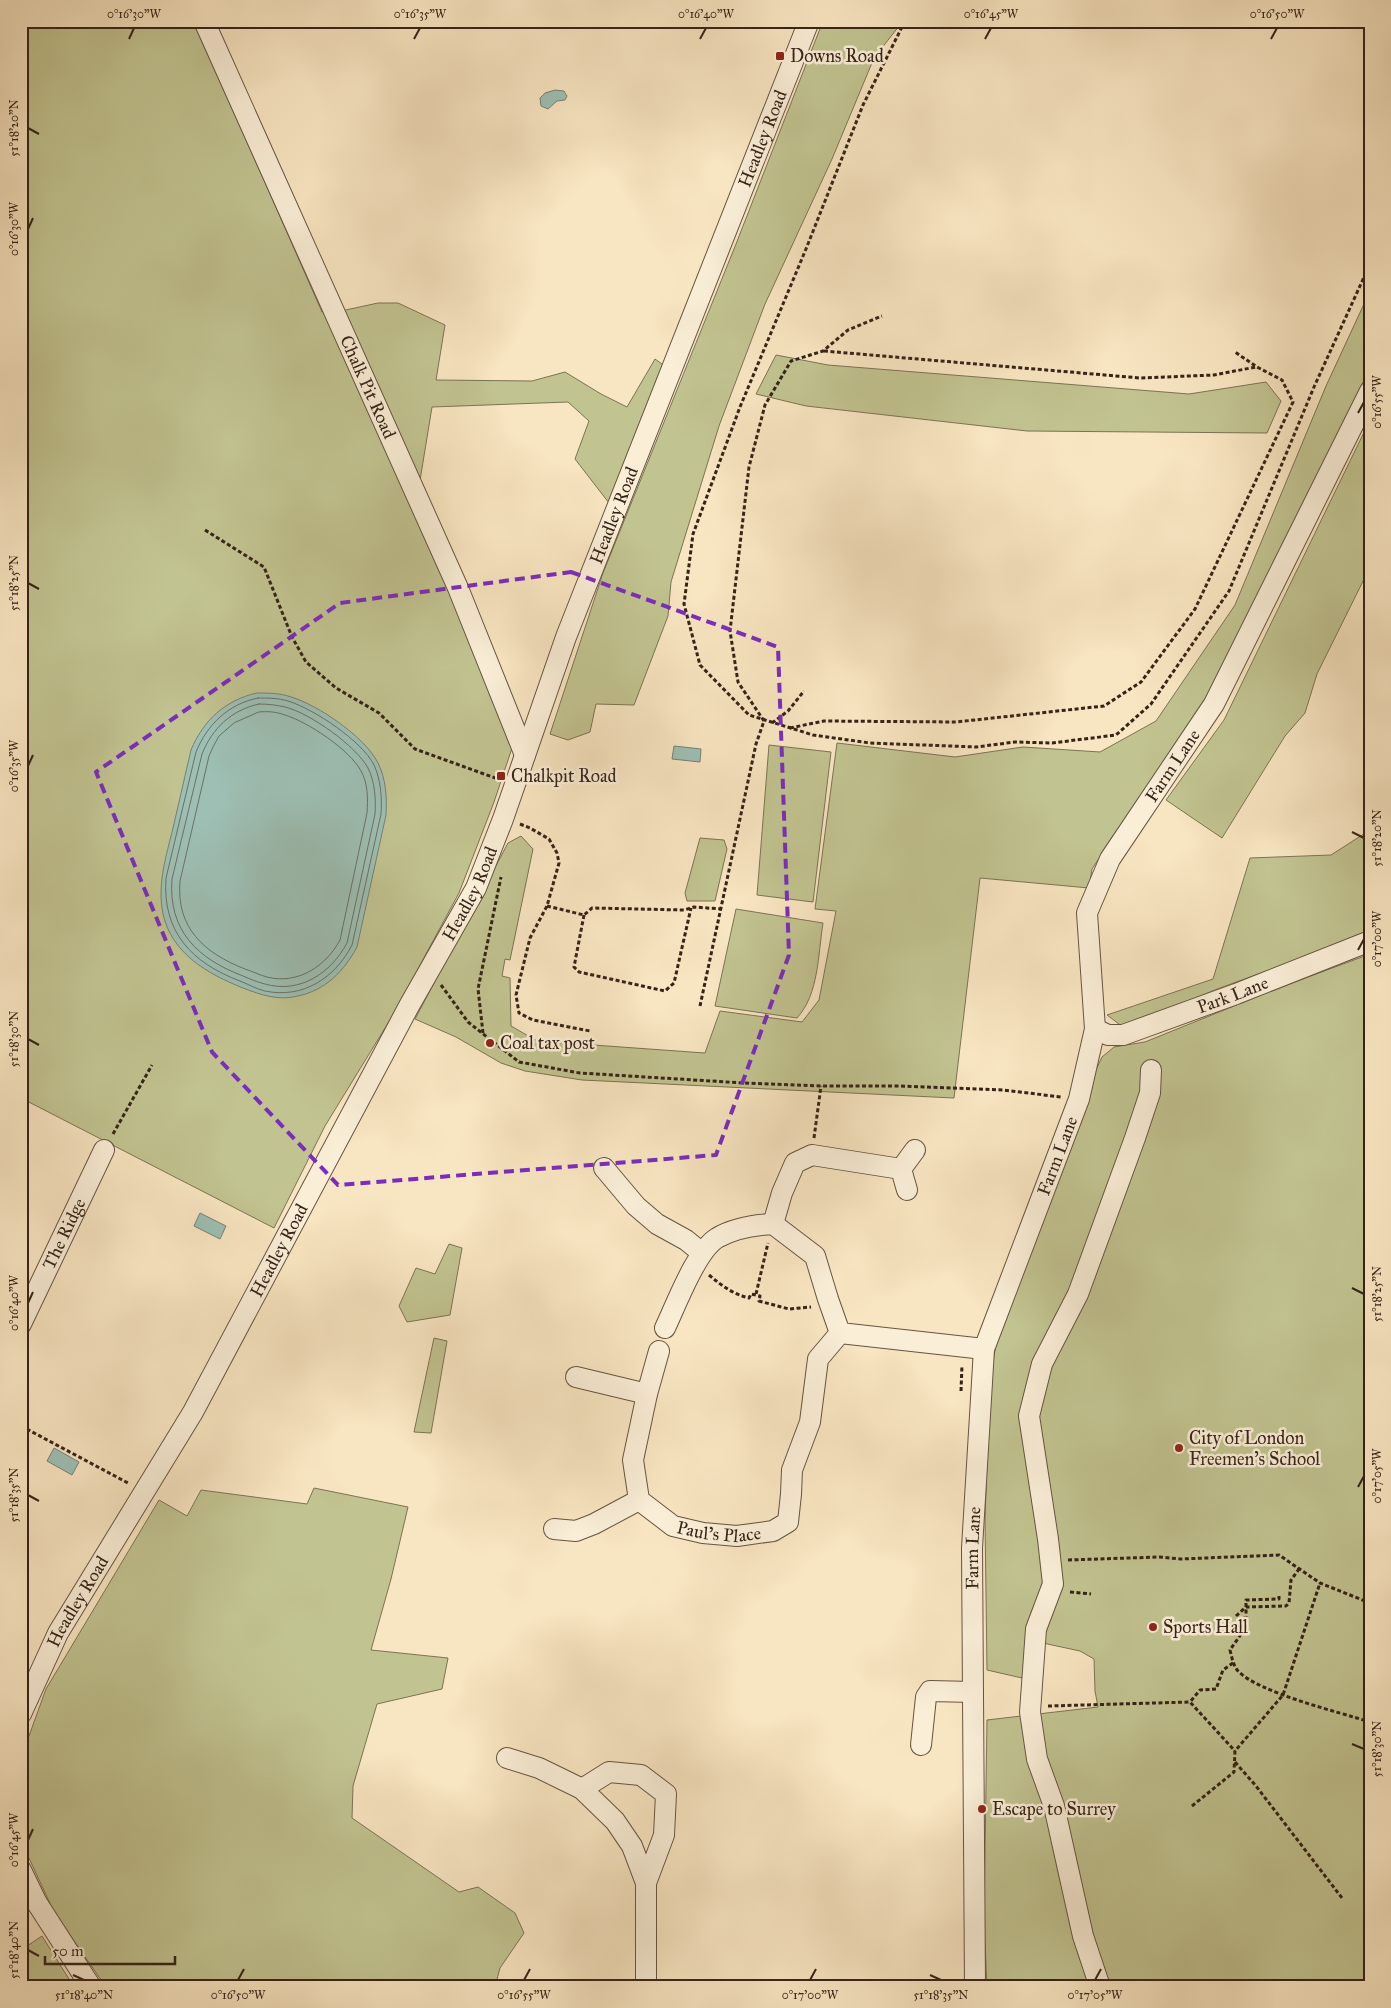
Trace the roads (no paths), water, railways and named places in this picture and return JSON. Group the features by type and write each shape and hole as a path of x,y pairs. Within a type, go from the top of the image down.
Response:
{"street":[{"name":"Chalk Pit Road","path":"204,21 458,588 525,755"},
{"name":"Headley Road","path":"21,1714 58,1634 194,1412 409,1006 476,888 503,819 566,637 809,21"},
{"name":"Farm Lane","path":"975,1987 972,1548 984,1349 1079,1099 1095,1029 1087,913 1110,859 1214,704 1370,391"},
{"name":"Park Lane","path":"1095,1029 1108,1035 1123,1035 1236,994 1370,941"},
{"path":"1100,1987 1083,1936 1054,1806 1037,1759 1030,1706 1036,1629 1053,1584 1049,1545 1029,1416 1042,1364 1078,1294 1135,1138 1150,1093 1152,1070"},
{"name":"The Ridge","path":"23,1317 104,1150"},
{"path":"901,1169 916,1150"},
{"path":"773,1224 782,1193 795,1163 812,1155 901,1169"},
{"path":"604,1168 636,1206 657,1224 686,1240 699,1258"},
{"path":"901,1169 907,1190"},
{"path":"665,1328 699,1258 717,1238 748,1226 773,1224 815,1256 840,1333 984,1349"},
{"name":"Paul's Place","path":"639,1500 673,1526 703,1533 737,1536 774,1531 788,1522 792,1494 792,1470 810,1422 818,1359 840,1333"},
{"path":"554,1529 576,1531 594,1524 639,1500 633,1460 647,1394 659,1351"},
{"path":"576,1377 647,1394"},
{"path":"921,1745 926,1697 930,1691 973,1692"},
{"path":"507,1758 539,1768 582,1789 615,1821 632,1846 646,1883"},
{"path":"582,1789 609,1772 641,1775 666,1794 664,1834 646,1883 646,1987"},
{"path":"21,1870 37,1902 91,1987"}],"water":[{"path":"555,90 564,91 567,96 565,100 557,101 548,109 541,106 540,98 545,93"},
{"path":"257,693 279,694 291,697 314,707 340,723 372,753 381,769 385,788 386,815 357,947 346,964 326,984 308,993 284,998 250,991 217,976 193,961 174,940 163,914 161,903 165,860 191,750 202,730 216,713 245,696"},
{"path":"674,746 701,749 700,762 672,759"},
{"path":"200,1213 226,1226 220,1239 194,1226"},
{"path":"54,1448 79,1462 72,1475 47,1461"}],"place":[{"name":"Downs Road","path":"780,56"},
{"name":"Chalkpit Road","path":"501,776"},
{"name":"Coal tax post","path":"490,1043"},
{"name":"City of London Freemen's School","path":"1179,1448"},
{"name":"Sports Hall","path":"1153,1627"},
{"name":"Escape to Surrey","path":"982,1809"}]}
